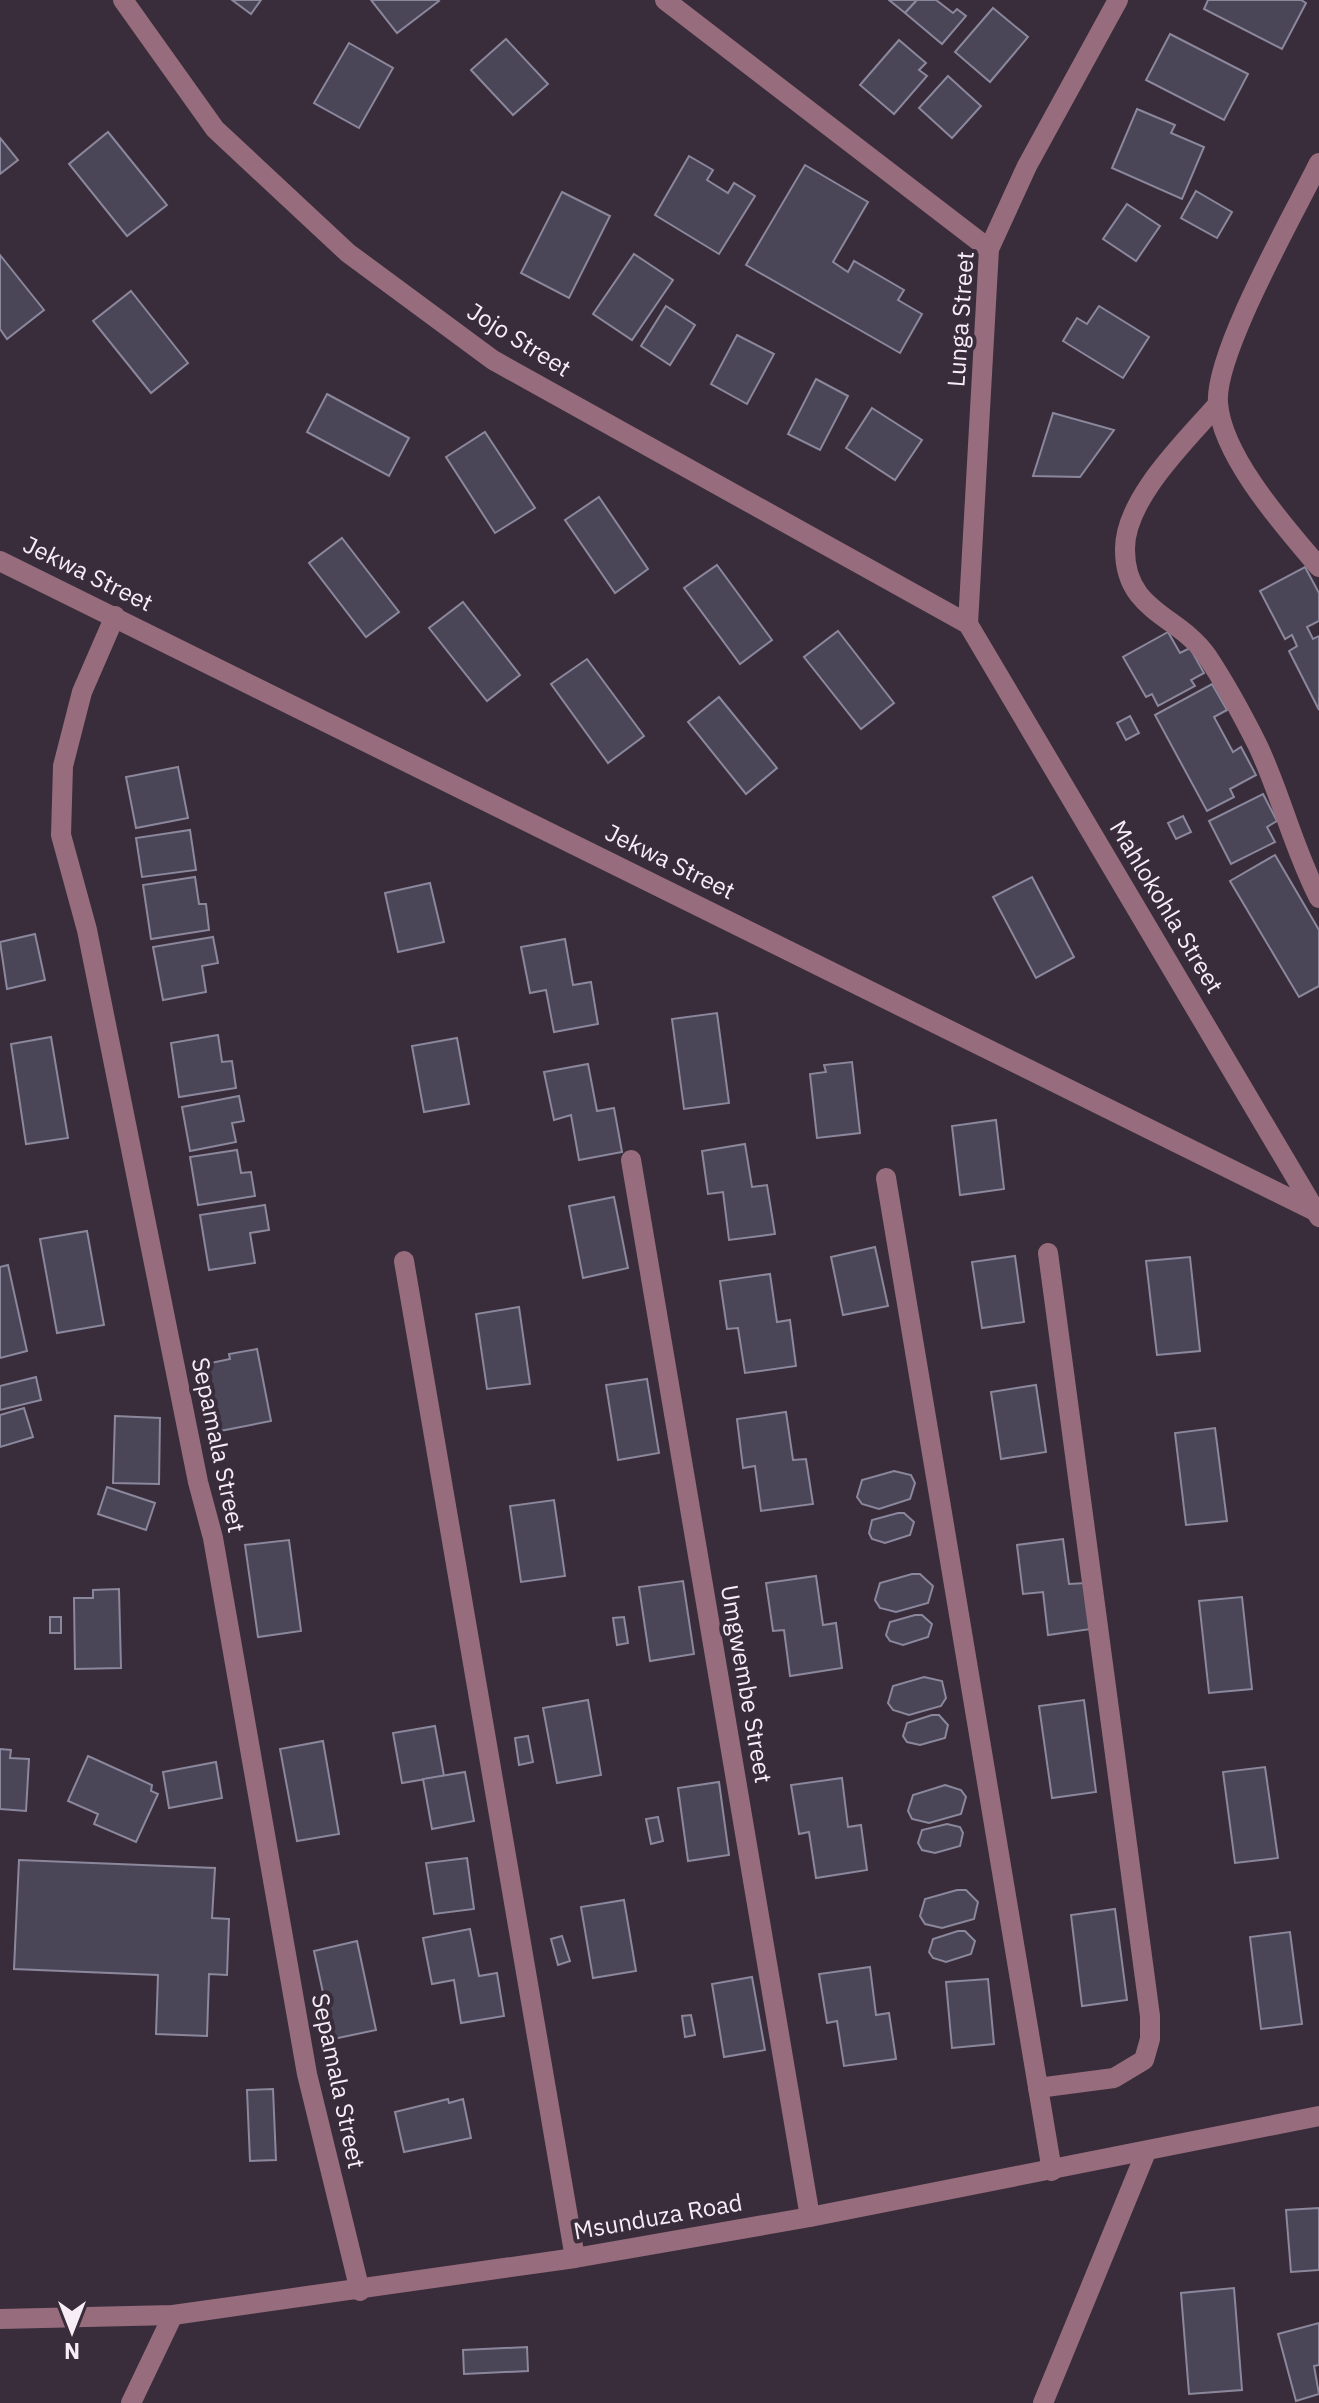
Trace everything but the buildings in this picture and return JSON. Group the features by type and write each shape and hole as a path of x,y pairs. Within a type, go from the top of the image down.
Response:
{"street":[{"name":"Jojo Street","path":"123,0 215,129 360,262 493,360 968,624"},
{"path":"665,0 989,249"},
{"name":"Lunga Street","path":"968,624 989,249 1027,166 1118,0"},
{"path":"1319,163 1223,360 1218,404 1233,449 1268,507 1319,567"},
{"path":"1218,404 1151,483 1140,503 1124,549 1128,569 1139,599 1205,653 1257,745 1319,898"},
{"name":"Jekwa Street","path":"0,561 1317,1214"},
{"name":"Sepamala Street","path":"115,616 82,692 63,766 61,835 87,930 195,1467 213,1538 307,2074 360,2291"},
{"name":"Mahlokohla Street","path":"968,624 1317,1214"},
{"name":"Umgwembe Street","path":"631,1160 810,2217"},
{"path":"886,1178 1052,2171"},
{"path":"1038,2088 1114,2078 1144,2060 1150,2039 1148,2000 1048,1253"},
{"path":"404,1261 575,2258"},
{"name":"Msunduza Road","path":"0,2319 173,2315 360,2291 575,2258 1052,2171 1319,2116"},
{"path":"1043,2403 1146,2152"},
{"path":"131,2403 173,2315"}]}
